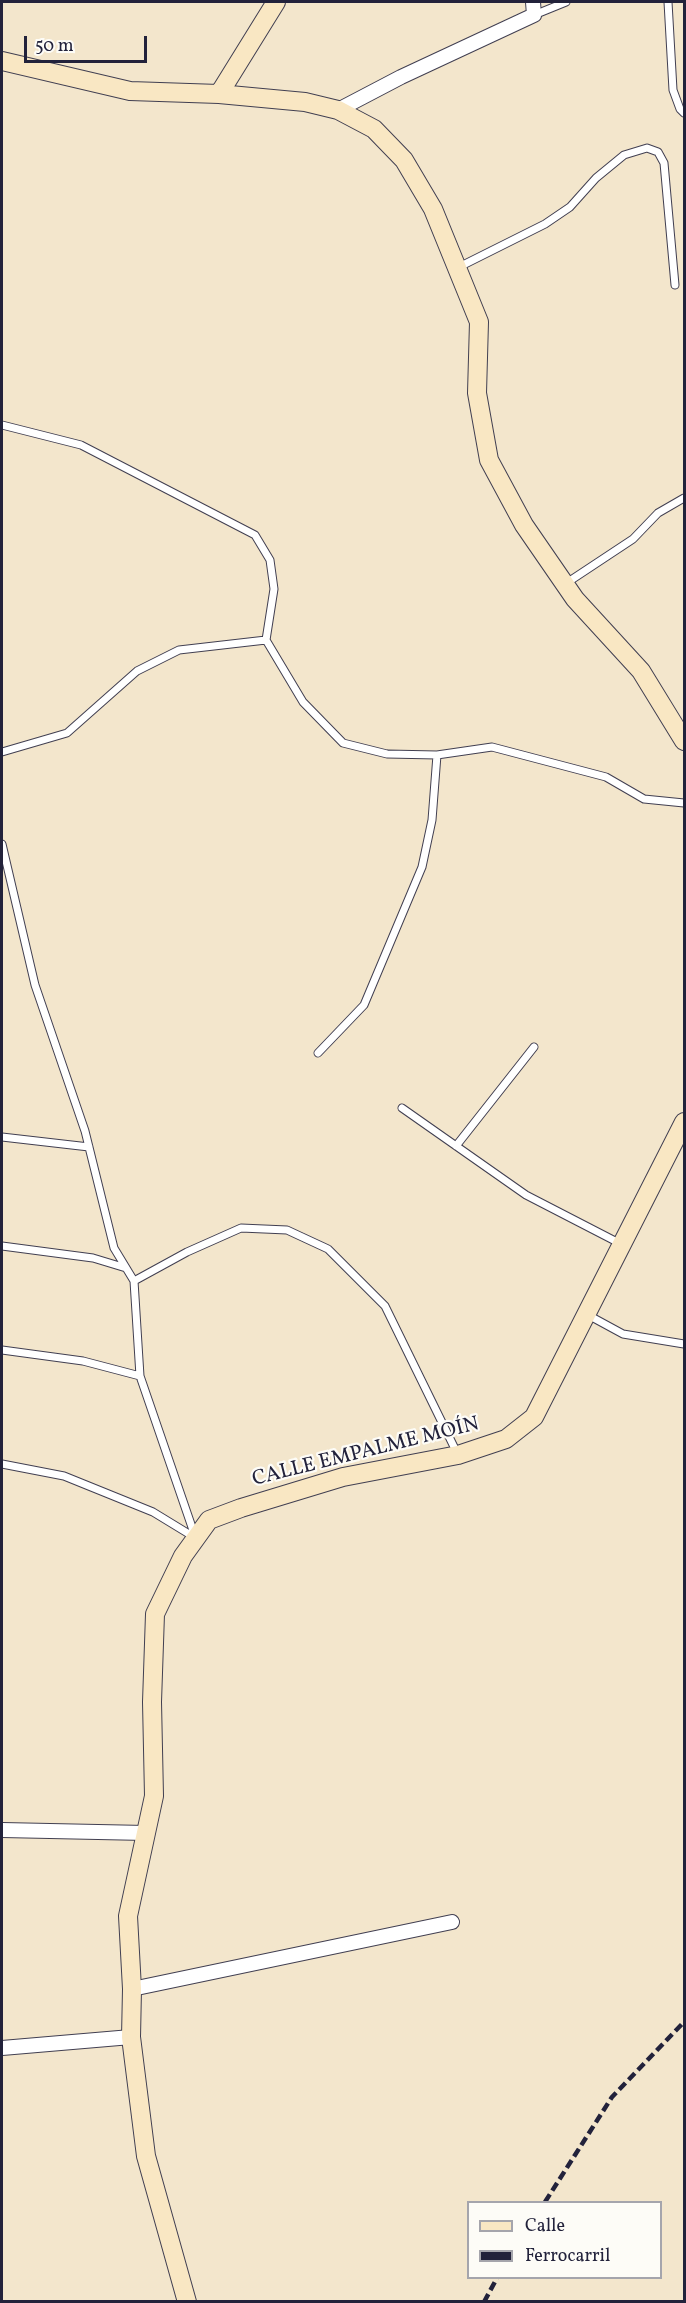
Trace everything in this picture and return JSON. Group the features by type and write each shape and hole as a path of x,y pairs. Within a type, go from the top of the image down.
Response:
{"street":[{"path":"219,94 276,2"},
{"path":"338,110 534,8"},
{"path":"2,61 130,92 219,94 305,102 338,110 374,129 404,160 433,209 478,322 477,393 489,460 524,525 575,599 641,671 684,741"},
{"name":"CALLE EMPALME MOÍN","path":"187,2301 146,2156 130,2037 132,1989 128,1916 154,1796 152,1702 155,1614 183,1556 209,1520 343,1477 458,1455 506,1439 534,1417 684,1122"},
{"path":"2,1830 146,1833"},
{"path":"132,1989 453,1922"},
{"path":"2,2048 130,2037"}],"lane":[{"path":"534,8 566,2"},
{"path":"668,2 673,90 680,109 684,113"},
{"path":"457,268 545,225 570,207 596,178 624,155 647,148 658,153 664,163 675,285"},
{"path":"2,425 81,445 255,535 270,560 274,589 266,640 303,702 343,743 387,754 437,755 492,747 606,777 645,799 684,803"},
{"path":"565,584 633,539 658,513 684,498"},
{"path":"2,752 67,733 137,671 179,650 266,640"},
{"path":"318,1053 364,1005 422,867 432,820 437,755"},
{"path":"2,844 35,985 89,1147 114,1248 134,1281 140,1376 196,1538"},
{"path":"456,1146 534,1047"},
{"path":"402,1108 526,1195 621,1244"},
{"path":"2,1137 89,1147"},
{"path":"134,1281 187,1252 241,1228 287,1230 328,1249 385,1306 458,1455"},
{"path":"2,1246 93,1258 126,1268"},
{"path":"586,1314 623,1334 684,1344"},
{"path":"2,1350 83,1361 140,1376"},
{"path":"2,1464 64,1476 153,1512 196,1538"}],"railway":[{"path":"546,2201 612,2097 684,2022"},
{"path":"484,2302 496,2279"}]}
